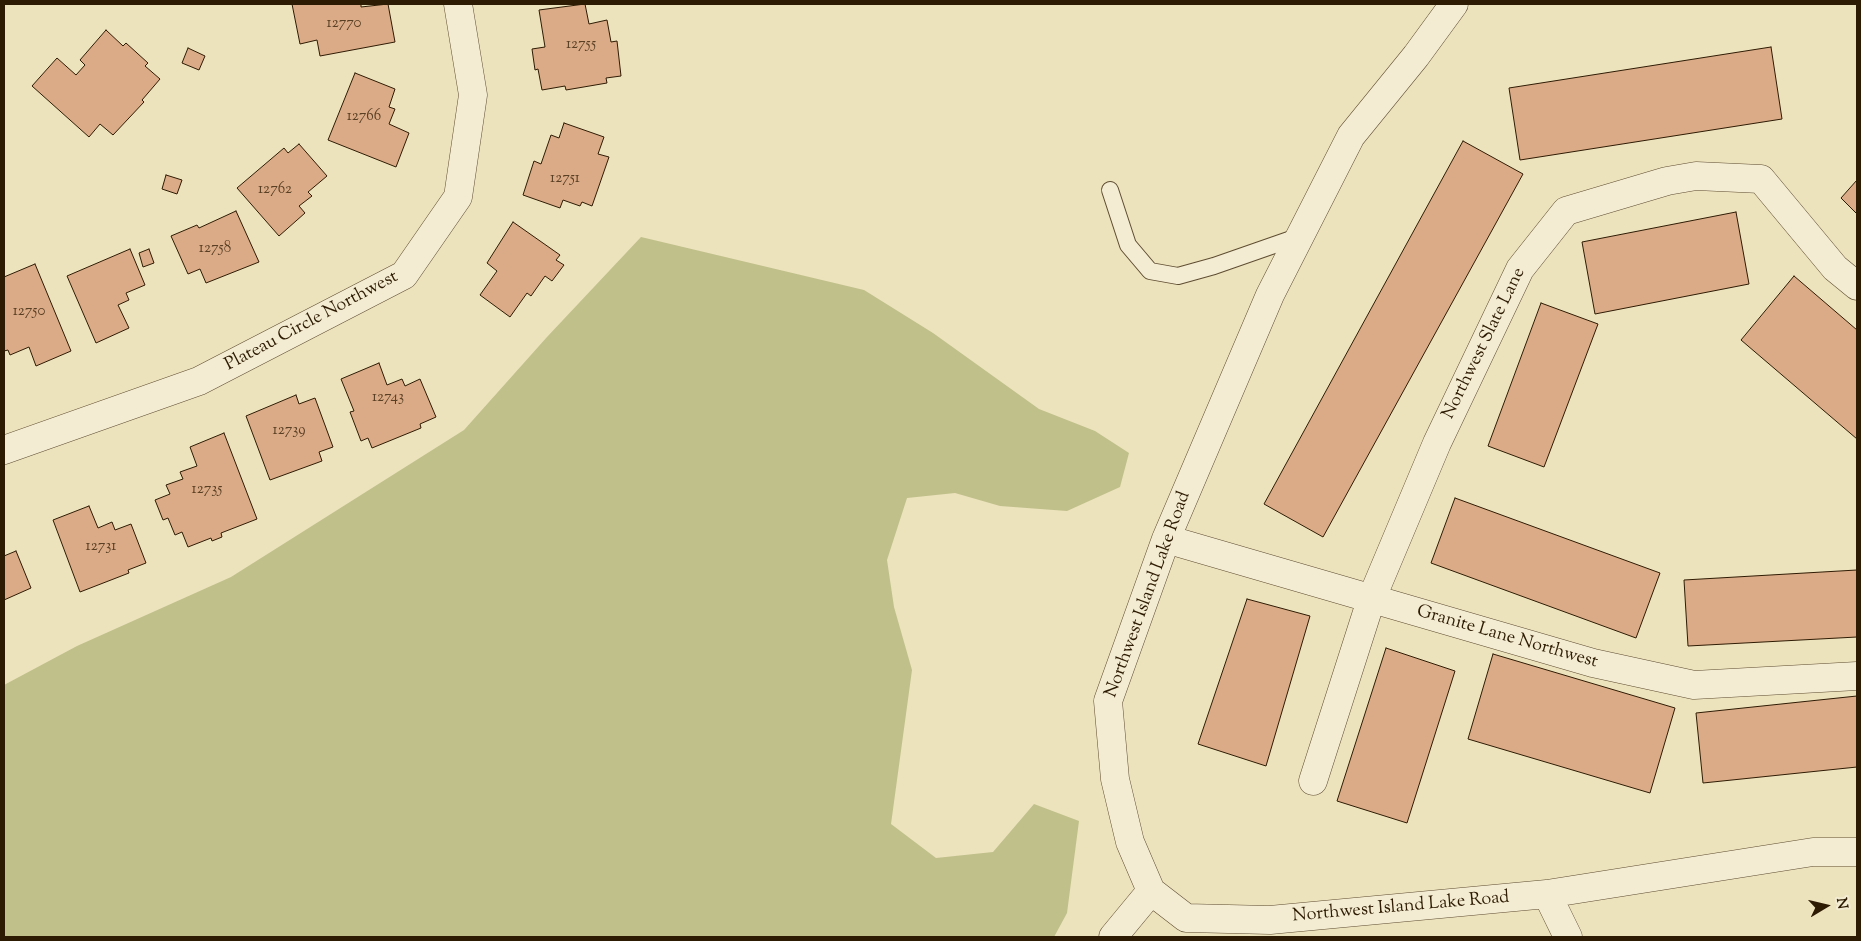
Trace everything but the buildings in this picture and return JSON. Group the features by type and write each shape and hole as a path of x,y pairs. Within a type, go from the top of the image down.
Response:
{"street":[{"name":"Plateau Circle Northwest","path":"4,450 199,381 404,275 458,197 474,95 458,4"},
{"name":"Northwest Island Lake Road","path":"1454,4 1416,56 1351,136 1270,296 1166,538 1108,701 1115,780 1130,842 1151,891 1186,918 1270,920 1547,894 1813,852 1857,852"},
{"name":"Northwest Slate Lane","path":"1313,782 1371,600 1438,443 1520,269 1566,211 1666,181 1696,176 1761,179 1834,268 1857,286"},
{"name":"Granite Lane Northwest","path":"1166,538 1371,600 1593,663 1694,685 1857,676"},
{"path":"1113,937 1151,891"},
{"path":"1547,894 1568,937"}],"lane":[{"path":"1110,190 1128,244 1150,271 1178,276 1214,266 1300,236"}],"green space":[{"path":"641,237 864,290 933,333 1039,409 1095,431 1129,453 1120,487 1067,511 1000,506 955,493 907,498 887,560 894,607 912,670 891,824 936,858 993,852 1034,804 1079,821 1067,913 1054,937 4,937 4,685 77,646 231,577 464,430 547,337"}]}
